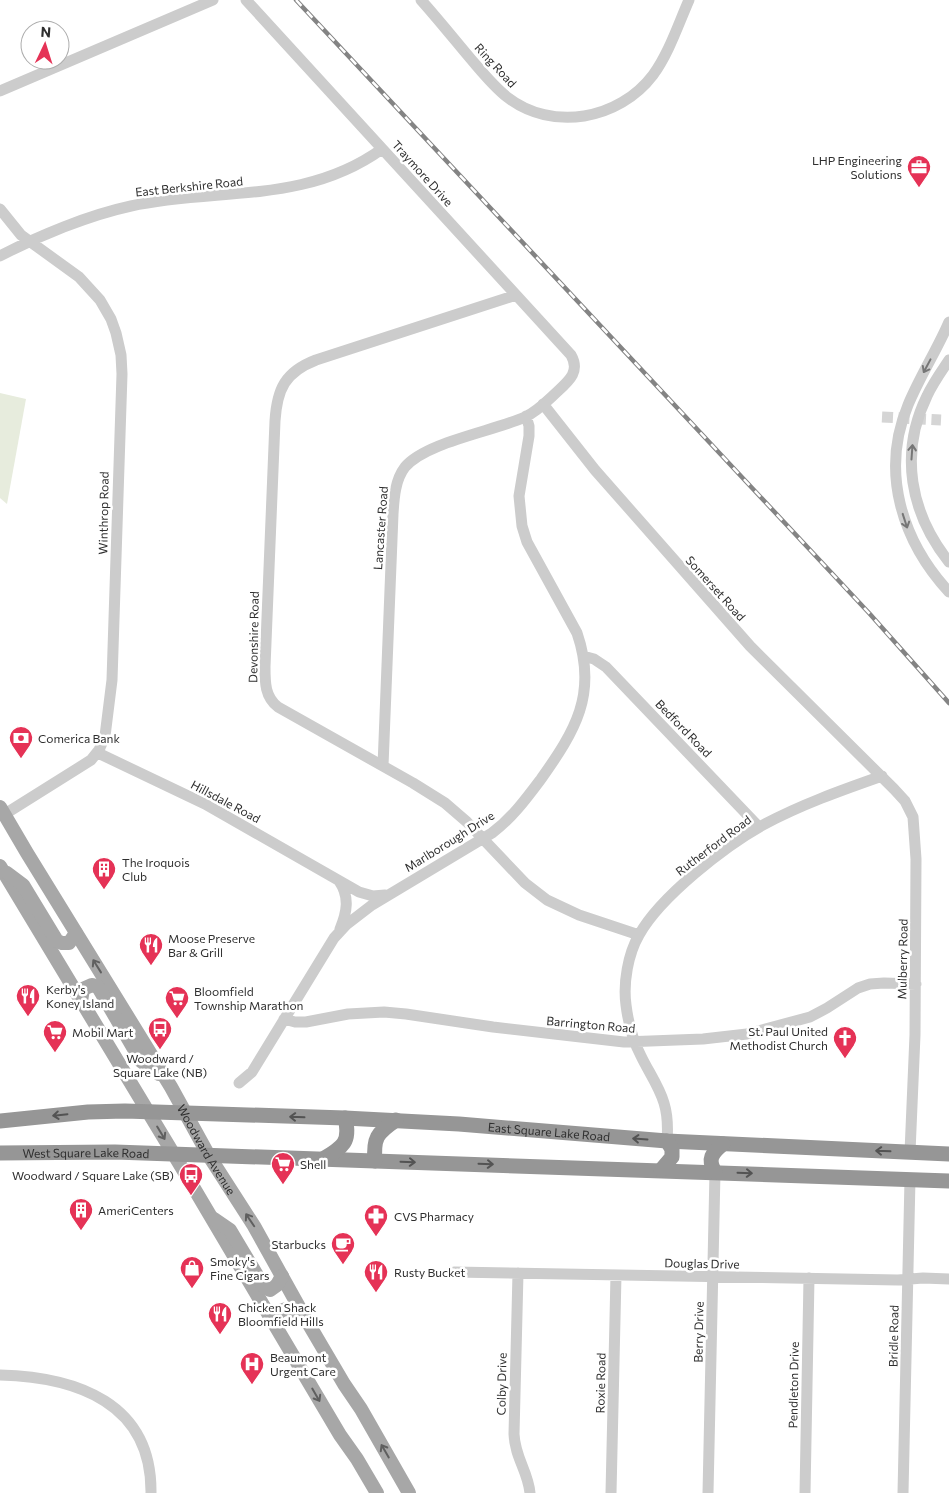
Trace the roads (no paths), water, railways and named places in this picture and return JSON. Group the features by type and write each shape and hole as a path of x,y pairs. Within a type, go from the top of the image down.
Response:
{"highway":[{"name":"East Square Lake Road","path":"148,1112 396,1120 667,1141 949,1154"},
{"path":"0,1121 82,1113 148,1112"},
{"path":"323,1159 340,1149 346,1141 348,1133 345,1118"},
{"path":"375,1161 374,1146 377,1137 396,1120"},
{"path":"662,1170 672,1157 672,1149 667,1141"},
{"path":"715,1172 710,1158 714,1151 723,1144"},
{"name":"West Square Lake Road","path":"0,1153 174,1154"},
{"path":"174,1154 949,1181"}],"main road":[{"name":"Woodward Avenue","path":"2,811 164,1077 209,1156 254,1226 304,1316 361,1409 409,1493"},
{"path":"1,868 23,885 57,941 69,943 76,933"},
{"path":"1,868 174,1154 344,1442 357,1459 377,1493"},
{"path":"81,1001 83,989 92,985 98,987 141,1061 164,1077"},
{"path":"211,1218 230,1230 264,1288 274,1289 282,1276"},
{"path":"273,1322 278,1312 282,1310 291,1310 304,1316"}],"street":[{"path":"0,91 214,0"},
{"name":"Traymore Drive","path":"246,0 571,355 574,368"},
{"name":"Ring Road","path":"422,0 490,82 505,96 517,104 537,112 550,116 572,117 592,115 612,108 642,88 659,65 689,0"},
{"name":"East Berkshire Road","path":"0,256 30,241 97,216 131,206 192,198 260,193 304,184 355,167 382,149"},
{"name":"Winthrop Road","path":"0,209 18,232 79,277 95,293 111,319 121,355 122,374 112,669 105,736 98,753"},
{"name":"Devonshire Road","path":"516,295 316,360 302,366 284,382 280,392 275,421 265,667 266,692 272,702 278,707 438,798 461,816 526,883 547,900 579,915 639,935"},
{"path":"949,322 907,406 897,447 896,466 898,497 909,533 928,568 949,592"},
{"path":"949,360 927,395 920,412 915,428 912,472 915,495 923,522 939,550 949,562"},
{"name":"Lancaster Road","path":"383,766 393,509 400,476 408,464 426,453 526,416 570,380 574,368"},
{"name":"Somerset Road","path":"543,404 595,470 743,638 797,694 882,776"},
{"name":"Marlborough Drive","path":"239,1083 252,1072 320,960 339,933 363,911 498,829 518,810 562,749 578,719 583,695 584,676 583,656 577,633 527,542 520,520 519,496 529,431 526,416"},
{"name":"Bedford Road","path":"583,656 594,659 606,667 759,828"},
{"path":"2,811 90,760 98,753"},
{"name":"Hillsdale Road","path":"98,753 205,804 365,894 377,896 389,894"},
{"name":"Rutherford Road","path":"667,1141 668,1119 665,1104 639,1053 626,1006 625,987 632,951 639,935 665,902 685,882 724,851 759,828 834,794 882,776"},
{"name":"Mulberry Road","path":"882,776 905,801 914,823 916,859 916,984 910,1152"},
{"path":"338,880 345,892 347,904 339,933"},
{"name":"Barrington Road","path":"284,1019 306,1022 348,1014 384,1012 518,1031 608,1041 636,1042 720,1038 774,1028 816,1014 852,992 870,984 916,984"},
{"name":"Berry Drive","path":"708,1493 715,1172"},
{"name":"Bridle Road","path":"903,1493 910,1180"},
{"name":"Douglas Drive","path":"454,1272 908,1280 923,1278 949,1279"},
{"name":"Colby Drive","path":"518,1272 514,1443 519,1460 528,1478 530,1493"},
{"name":"Roxie Road","path":"611,1493 616,1275"},
{"name":"Pendleton Drive","path":"805,1493 809,1278"},
{"path":"0,1375 34,1377 66,1384 88,1392 114,1406 127,1419 142,1443 150,1466 150,1493"}],"tunnel":[{"path":"882,417 941,420"}],"railway":[{"path":"296,0 869,613 949,703"}],"place":[{"name":"LHP Engineering Solutions","path":"919,188"},
{"name":"Comerica Bank","path":"21,759"},
{"name":"The Iroquois Club","path":"104,890"},
{"name":"Moose Preserve Bar & Grill","path":"151,966"},
{"name":"Kerby's Koney Island","path":"28,1017"},
{"name":"Bloomfield Township Marathon","path":"177,1019"},
{"name":"Woodward / Square Lake (NB)","path":"160,1050"},
{"name":"Mobil Mart","path":"55,1053"},
{"name":"St. Paul United Methodist Church","path":"845,1059"},
{"name":"Shell","path":"283,1185"},
{"name":"Woodward / Square Lake (SB)","path":"191,1196"},
{"name":"AmeriCenters","path":"81,1231"},
{"name":"CVS Pharmacy","path":"376,1237"},
{"name":"Starbucks","path":"343,1265"},
{"name":"Smoky's Fine Cigars","path":"192,1289"},
{"name":"Rusty Bucket","path":"376,1293"},
{"name":"Chicken Shack Bloomfield Hills","path":"220,1335"},
{"name":"Beaumont Urgent Care","path":"252,1385"}]}
